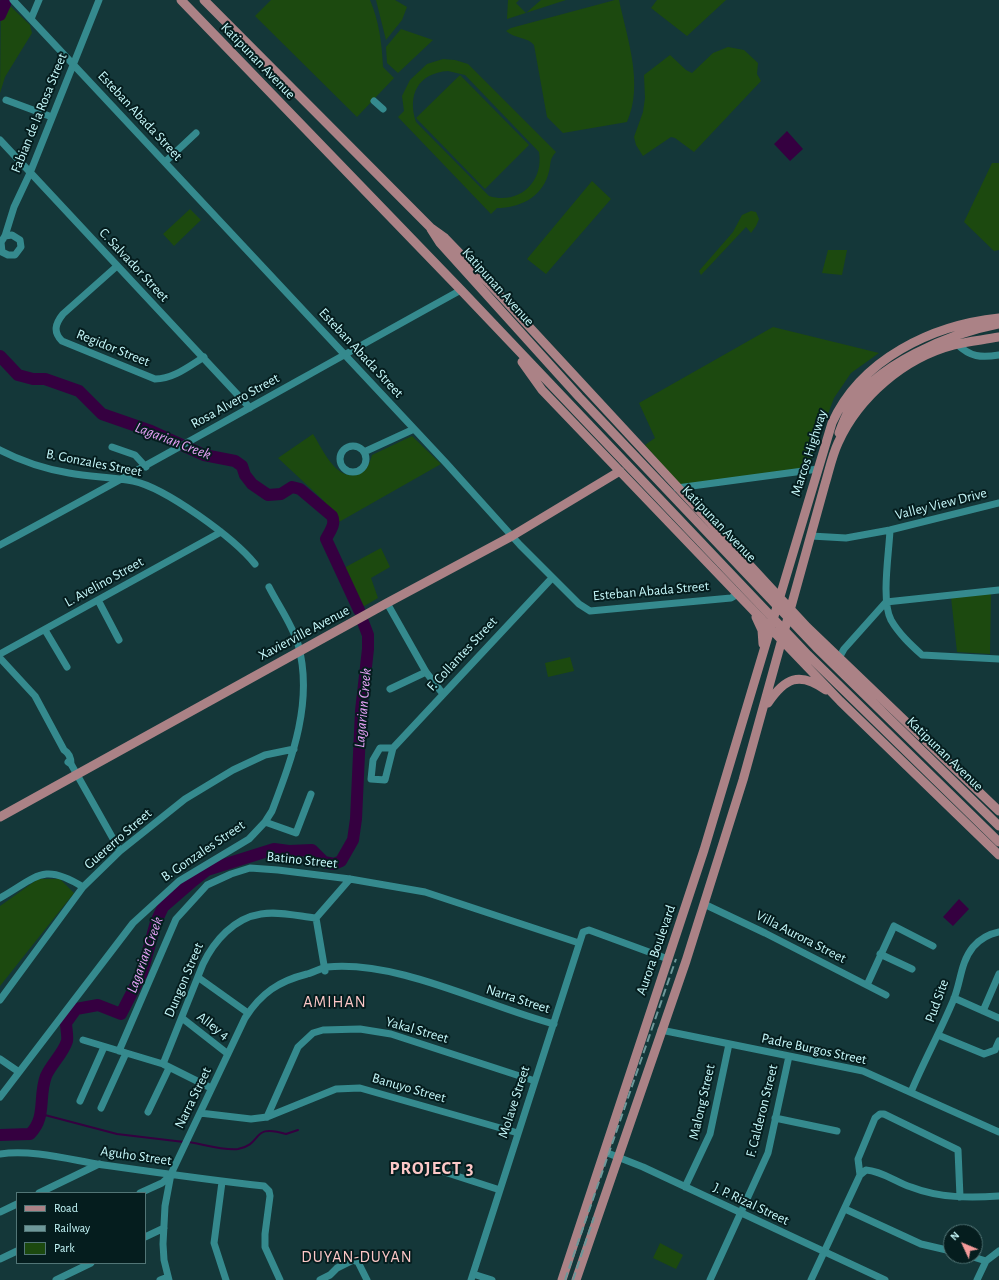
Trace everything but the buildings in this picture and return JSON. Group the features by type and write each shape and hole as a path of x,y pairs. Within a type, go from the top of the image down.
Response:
{"main road":[{"name":"Katipunan Avenue","path":"181,0 461,290 808,655 999,842"},
{"name":"Katipunan Avenue","path":"204,0 431,228 445,238 498,293 807,627 999,811"},
{"name":"Katipunan Avenue","path":"431,228 440,243 579,397 816,647 999,826"},
{"name":"Marcos Highway","path":"770,627 832,423 838,408 860,381 873,368 916,341 945,328 999,317"},
{"path":"838,442 839,433 849,410 860,394 883,374 910,357 941,341 971,329 999,324"},
{"name":"Katipunan Avenue","path":"499,330 542,390 715,572 752,608 874,735 999,855"},
{"name":"Marcos Highway","path":"782,640 838,442 868,397 888,379 913,362 939,350 957,344 999,337"},
{"name":"Xavierville Avenue","path":"0,817 299,651 512,536 620,471"},
{"path":"692,547 698,549 710,544 714,533 712,526"},
{"path":"715,572 736,552"},
{"path":"796,593 799,609 807,627"},
{"path":"752,608 763,636 762,656"},
{"name":"Aurora Boulevard","path":"562,1280 688,899 770,627"},
{"path":"576,1280 704,904 764,707 782,640"},
{"path":"820,678 839,658"},
{"path":"764,707 782,685 792,680 800,679 816,683 840,701"},
{"path":"859,720 872,717 876,713 879,708 878,695"},
{"path":"874,735 874,725 876,721 883,714 892,709"},
{"path":"688,899 704,904"}],"street":[{"name":"Esteban Abada Street","path":"13,0 512,536 579,604 590,611 732,598 738,594"},
{"path":"31,19 39,0"},
{"name":"Fabian de la Rosa Street","path":"5,236 14,207 30,173 99,0"},
{"path":"6,100 52,117"},
{"path":"374,101 383,110"},
{"path":"165,162 196,133"},
{"name":"C. Salvador Street","path":"0,140 250,408"},
{"name":"Regidor Street","path":"117,266 57,322 55,330 57,336 62,342 155,379 165,379 175,375 204,357"},
{"name":"Rosa Alvero Street","path":"0,545 146,467 344,354 461,290"},
{"path":"957,344 973,356 996,356"},
{"path":"364,452 414,429"},
{"path":"112,447 135,455 146,467"},
{"name":"B. Gonzales Street","path":"0,450 40,466 69,473 142,484 159,492 221,532 245,552 255,564"},
{"path":"677,488 818,469"},
{"name":"Valley View Drive","path":"811,536 846,538 890,530 999,503"},
{"path":"890,530 886,602 891,619 903,638 922,656 999,659"},
{"name":"L. Avelino Street","path":"0,654 221,532"},
{"name":"F. Collantes Street","path":"393,748 380,748 373,760 371,778 385,780 393,748 552,578"},
{"name":"B. Gonzales Street","path":"0,1097 133,923 179,881 249,838 265,822 272,811 294,749 300,725 304,684 298,644 269,587"},
{"path":"839,658 844,649 886,602 999,590"},
{"path":"98,600 119,640"},
{"path":"387,603 426,672 443,694"},
{"path":"45,630 67,667"},
{"path":"0,658 35,696 64,750 71,759 71,764 76,774 120,851"},
{"path":"390,689 426,672"},
{"name":"Guererro Street","path":"0,1000 83,887 120,851 185,799 220,778 248,762 265,755 294,749"},
{"path":"265,822 296,833 310,794"},
{"name":"Batino Street","path":"119,1051 176,918 207,885 231,874 250,868 350,879 425,892 579,943"},
{"path":"0,898 40,875 48,873 66,876 83,887"},
{"path":"323,970 316,918 350,879"},
{"name":"Villa Aurora Street","path":"704,904 765,933 886,995"},
{"name":"Dungon Street","path":"148,1112 166,1066 182,1018 210,948 220,936 246,919 260,914 275,913 316,918"},
{"path":"867,985 894,926 934,946"},
{"name":"Molave Street","path":"472,1277 583,932 589,930 668,959"},
{"name":"Pud Site","path":"910,1092 938,1035 954,998 960,974 973,947 991,934 999,932"},
{"path":"880,954 912,970"},
{"name":"Narra Street","path":"168,1278 164,1260 164,1228 165,1206 171,1174 248,1013 262,996 276,985 290,978 335,968 370,969 393,972 554,1024"},
{"path":"983,1011 999,974"},
{"path":"199,978 248,1013"},
{"path":"954,998 999,1018"},
{"name":"Alley 4","path":"182,1018 228,1054"},
{"name":"Yakal Street","path":"267,1117 298,1047 313,1033 323,1030 360,1028 391,1034 535,1081"},
{"name":"Padre Burgos Street","path":"661,1030 863,1071 999,1132"},
{"path":"938,1035 984,1054 995,1050 999,1041"},
{"path":"83,1040 166,1066 211,1088"},
{"name":"Malong Street","path":"685,1187 710,1134 729,1044"},
{"path":"80,1101 104,1047"},
{"path":"101,1108 126,1054"},
{"name":"F. Calderon Street","path":"710,1280 768,1152 789,1056"},
{"path":"0,1059 18,1072"},
{"name":"Banuyo Street","path":"200,1113 251,1119 267,1117 336,1089 360,1088 518,1133"},
{"path":"811,1280 860,1174 858,1159 875,1118 880,1114 884,1114 958,1150 960,1197"},
{"path":"775,1118 837,1131"},
{"name":"J. P. Rizal Street","path":"605,1152 685,1187 740,1214 885,1280"},
{"name":"Aguho Street","path":"0,1154 9,1153 49,1156 267,1188 270,1196 265,1234 265,1247 280,1280"},
{"path":"41,1192 100,1164"},
{"path":"429,1167 500,1190"},
{"path":"860,1174 866,1170 872,1170 913,1188 960,1197 999,1196"},
{"path":"142,1192 162,1183 171,1174"},
{"path":"222,1182 214,1243 226,1280"},
{"path":"0,1212 16,1204"},
{"path":"845,1209 921,1244 943,1249"},
{"path":"146,1237 164,1228"},
{"path":"0,1259 16,1251"},
{"path":"977,1280 986,1260 999,1251"},
{"path":"320,1280 332,1277 337,1268 355,1260 358,1262 367,1280"},
{"path":"56,1280 89,1264"},
{"path":"472,1277 492,1280"},
{"path":"160,1280 168,1278"}],"green space":[{"path":"1,0 5,1 30,25 32,33 5,77 0,93"},
{"path":"271,0 370,0 380,33 383,67 394,78 357,117 255,16"},
{"path":"376,0 395,0 407,7 402,20 386,40"},
{"path":"508,0 519,0 516,3 526,13 507,19"},
{"path":"541,0 566,0 526,13"},
{"path":"619,0 630,45 634,77 632,107 627,122 563,133 547,117 534,45 531,42 506,31 511,28"},
{"path":"657,0 726,0 687,36 651,8"},
{"path":"401,29 433,40 398,73 387,63 386,47"},
{"path":"728,47 744,50 758,63 757,74 761,81 694,152 675,138 671,137 643,156 636,145 634,137 643,112 645,98 644,75 670,55 686,70 692,73 713,53"},
{"path":"443,59 455,60 468,64 556,152 551,160 545,183 535,196 521,204 505,208 497,208 491,214 398,117 404,111 402,96 410,80 427,64","holes":["448,71 465,75 539,152 539,163 533,182 527,189 519,194 500,198 489,196 416,122 413,103 414,95 417,87 422,81 429,76"]},
{"path":"460,75 529,145 485,189 416,118"},
{"path":"992,163 999,163 999,250 994,251 964,222"},
{"path":"592,181 611,199 546,274 527,259"},
{"path":"190,209 201,220 174,246 163,234"},
{"path":"751,211 756,212 759,219 751,233 746,227 701,275 699,271 733,232 742,215"},
{"path":"828,250 847,250 842,275 822,273"},
{"path":"773,327 879,353 851,373 834,398 825,422 820,425 809,469 680,485 645,445 655,438 639,403"},
{"path":"313,434 325,455 336,469 350,475 361,473 366,469 372,455 412,436 441,464 339,522 323,500 278,458"},
{"path":"381,548 390,567 371,578 378,598 361,608 342,569"},
{"path":"991,593 990,654 957,652 951,597"},
{"path":"570,657 574,671 548,677 545,663"},
{"path":"38,879 60,879 74,893 0,986 0,906"},
{"path":"660,1243 683,1255 676,1269 653,1258"}],"shaded area":[{"path":"787,131 803,149 790,161 774,144"},
{"path":"959,899 969,909 953,926 943,917"}],"waterway":[{"name":"Lagarian Creek","path":"0,15 5,4"},
{"name":"Lagarian Creek","path":"0,356 18,375 33,379 45,379 79,391 102,414 151,431 204,455 235,461 242,466 245,475 252,484 268,495 281,494 292,487 300,489 332,516 333,525 326,539 359,610"},
{"name":"Lagarian Creek","path":"0,1135 30,1134 39,1121 46,1076 63,1050 67,1041 66,1023 76,1009 98,1005 121,1014 142,973 156,922 163,907 193,881 207,870 274,849 289,851 312,850 324,862 334,864 341,861 353,840 356,819 361,711 368,649 368,635 363,622"},
{"path":"41,1114 117,1134 184,1142"},
{"path":"189,1142 220,1148 238,1149 251,1143 258,1136 267,1131 275,1131 286,1134 298,1130"}],"railway":[{"path":"565,1280 676,959"},
{"path":"573,1280 594,1217"}],"district":[{"name":"AMIHAN","path":"335,1002"},
{"name":"PROJECT 3","path":"432,1169"},
{"name":"DUYAN-DUYAN","path":"357,1257"}]}
